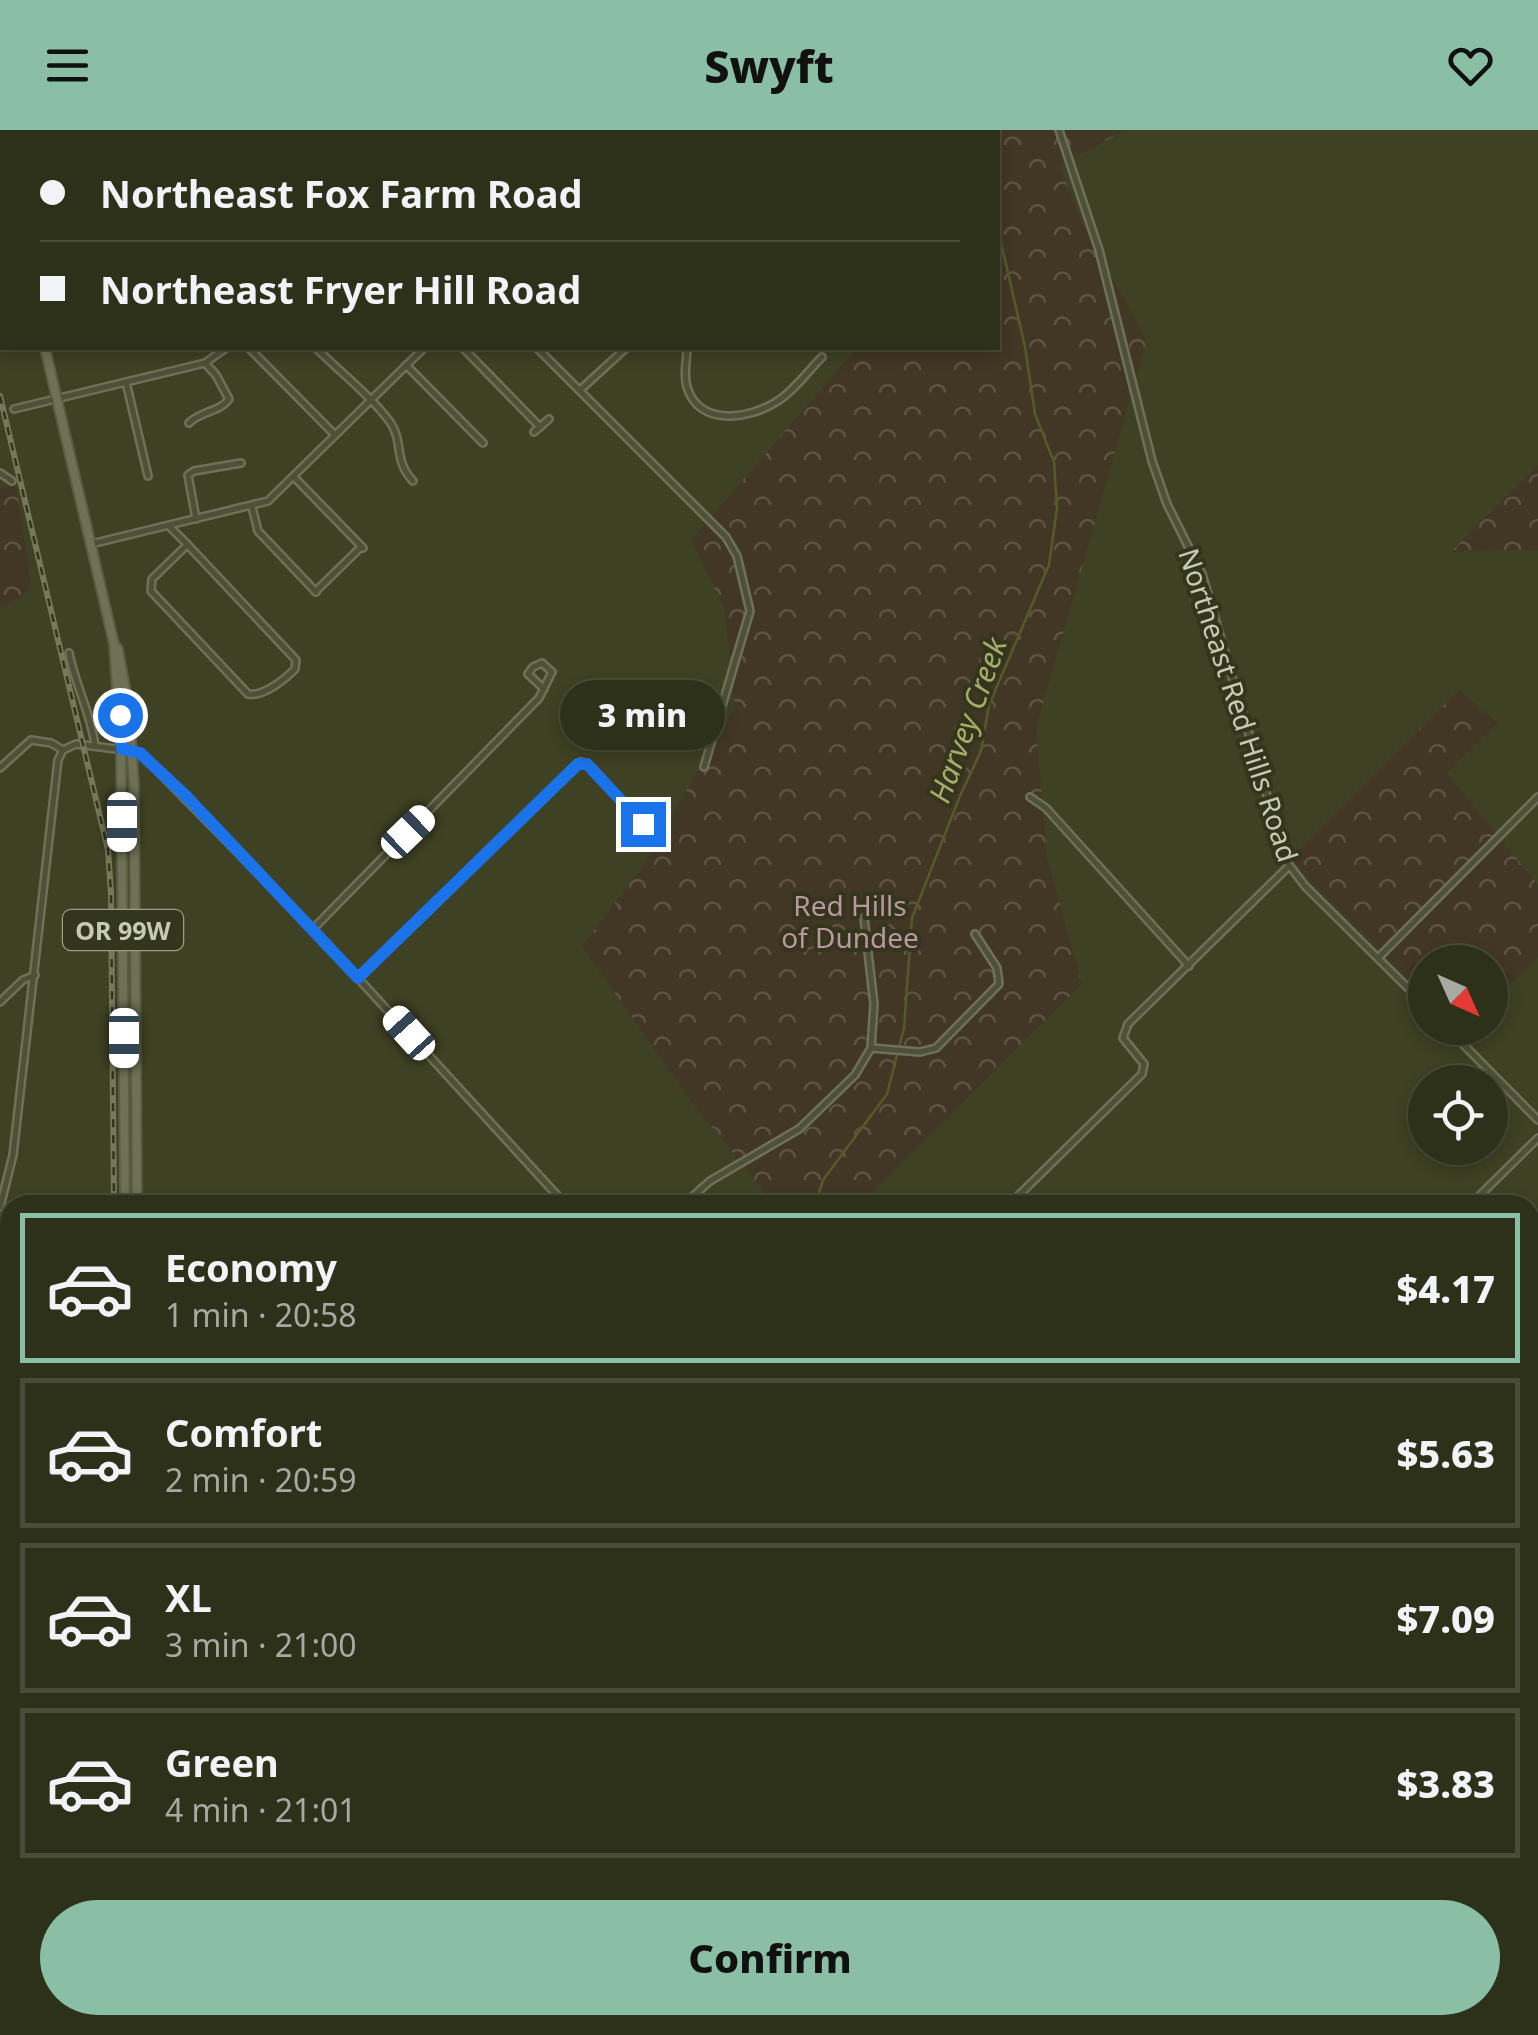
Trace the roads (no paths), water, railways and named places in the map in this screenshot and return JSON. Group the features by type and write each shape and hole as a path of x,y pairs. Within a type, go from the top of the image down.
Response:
{"main road":[{"name":"OR 99W","path":"45,350 126,686 132,751 137,1195"},
{"name":"OR 99W","path":"114,644 122,749 125,1195"}],"street":[{"name":"Northeast Red Hills Road","path":"1059,130 1100,250 1152,461 1167,504 1202,574 1288,867 1408,988"},
{"path":"14,409 204,362 223,350"},
{"path":"251,350 335,435"},
{"path":"318,350 390,422 400,466 413,480"},
{"path":"91,544 268,501 422,350"},
{"path":"465,350 537,430 549,419"},
{"path":"538,350 726,537 737,556 750,612 704,767"},
{"path":"580,390 621,350"},
{"path":"687,350 685,374 689,393 706,412 725,417 778,402 822,357"},
{"path":"188,423 201,413 222,407 229,399 204,362"},
{"path":"406,365 483,443"},
{"path":"126,382 148,476"},
{"path":"196,520 187,481 190,472 241,463"},
{"path":"0,474 12,481"},
{"path":"252,507 260,534 316,592 362,548 294,477"},
{"path":"169,526 296,660 290,674 254,696 151,592 152,578 187,545"},
{"path":"69,653 74,680 92,723 94,746"},
{"path":"313,929 530,708 544,689 552,672 542,663 532,666 528,674 544,689"},
{"path":"0,768 31,740 38,739 63,750 76,744 122,749 143,756 313,929 557,1195"},
{"path":"3,1195 13,1156 56,775 63,750"},
{"path":"358,978 581,762 590,766 657,839"},
{"path":"1030,797 1046,808 1188,966"},
{"path":"1378,958 1538,797"},
{"path":"1019,1195 1140,1078 1144,1064 1126,1044 1125,1028 1288,867"},
{"path":"694,1195 710,1181 799,1129 856,1075 871,1048 874,1004 864,918"},
{"path":"871,1048 920,1052 936,1048 999,984 999,973 975,934"},
{"path":"0,1002 34,974"},
{"path":"1464,1045 1538,1120"},
{"path":"1480,1195 1538,1138"}],"waterway":[{"name":"Harvey Creek","path":"818,1195 823,1180 887,1094 904,1028 912,918 981,751 989,705 1049,565 1057,508 1054,462 1035,414 1025,347 1000,238"},
{"path":"1177,2035 1183,2035"}],"railway":[{"path":"0,396 108,850 114,1195"}],"park label":[{"name":"Red Hills of Dundee","path":"850,921"}]}
